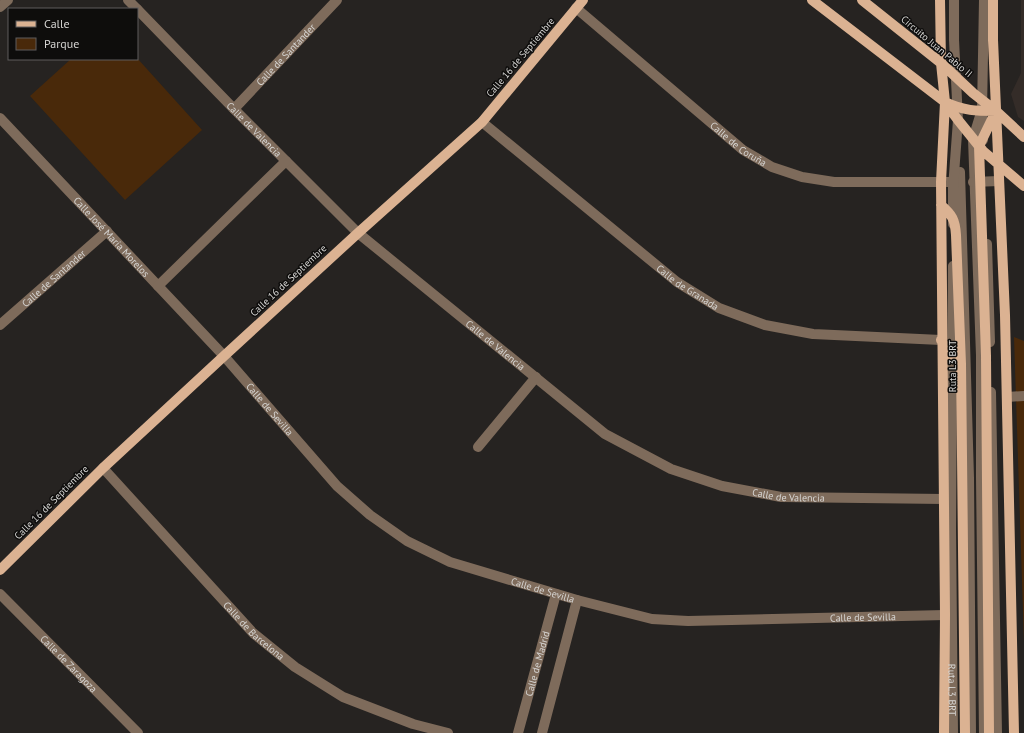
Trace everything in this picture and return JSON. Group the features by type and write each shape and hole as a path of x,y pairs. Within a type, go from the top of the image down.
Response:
{"main road":[{"path":"812,0 945,102 956,107 974,111 982,106 996,111 1024,137"},
{"name":"Circuito Juan Pablo II","path":"862,0 941,63 982,106"},
{"path":"940,0 941,63 945,102 941,182 941,340 945,614 944,733"},
{"path":"993,0 993,40 1005,315 1014,733"},
{"name":"Calle 16 de Septiembre","path":"0,570 103,468 358,233 482,122 580,4"},
{"path":"945,102 958,120 998,163 1024,186"},
{"path":"989,733 984,477 986,356 980,143 996,111"},
{"path":"941,205 955,222 962,364 966,479 965,733"},
{"path":"941,340 952,356 962,364"}],"street":[{"path":"0,7 8,0"},
{"name":"Calle de Valencia","path":"128,0 136,8"},
{"name":"Calle de Santander","path":"234,109 337,0"},
{"name":"Ruta L3 BRT","path":"953,733 951,528 953,218 957,182 958,120 956,107 954,0"},
{"path":"980,143 984,0"},
{"name":"Calle de Coruña","path":"580,4 743,150 772,167 802,177 834,182 999,181"},
{"name":"Calle de Valencia","path":"138,10 358,233 605,434 671,468 722,486 781,497 944,499"},
{"name":"Calle José María Morelos","path":"0,118 224,356"},
{"name":"Calle de Granada","path":"482,122 677,282 719,308 765,324 813,334 941,340"},
{"path":"158,286 286,161"},
{"path":"957,182 966,479 971,733"},
{"path":"980,182 990,308 997,733"},
{"name":"Calle de Santander","path":"0,325 107,232"},
{"name":"Calle de Sevilla","path":"224,356 337,486 370,515 407,541 450,562 577,600 652,619 688,621 945,614"},
{"path":"478,447 536,377"},
{"path":"1007,397 1024,396"},
{"name":"Calle de Barcelona","path":"103,468 253,633 295,667 343,697 413,724 448,733"},
{"path":"984,477 984,733"},
{"name":"Calle de Zaragoza","path":"0,594 138,733"},
{"name":"Calle de Madrid","path":"518,733 556,594"},
{"path":"542,733 577,600"}],"shaded area":[{"path":"1021,0 1024,0 1024,121 1018,117 1011,94 1021,73"}],"green space":[{"path":"138,59 202,130 125,200 30,96 70,60"},
{"path":"1014,337 1024,341 1024,642"}]}
